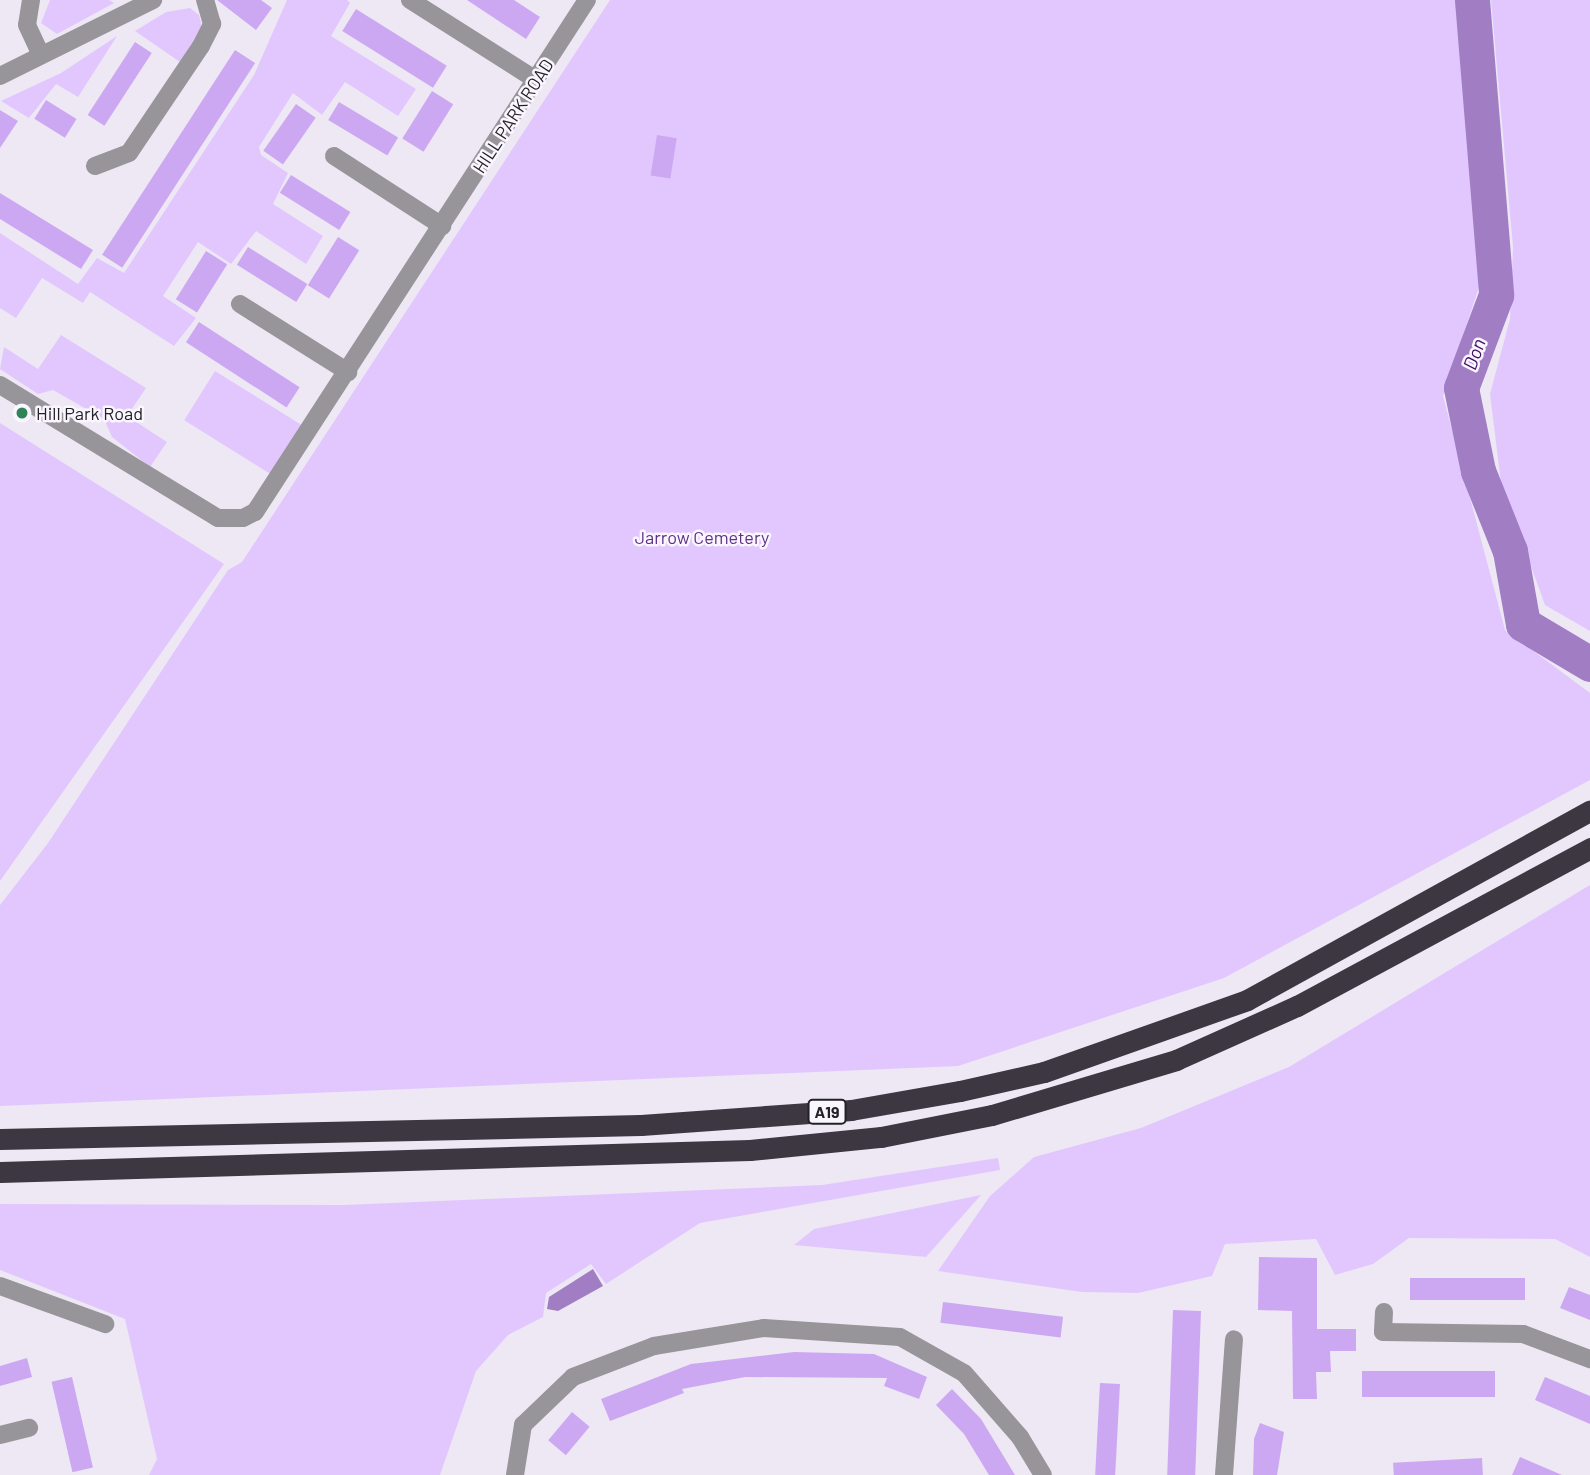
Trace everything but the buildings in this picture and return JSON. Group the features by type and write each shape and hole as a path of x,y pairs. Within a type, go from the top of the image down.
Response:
{"highway":[{"name":"A19","path":"6,1138 641,1125 851,1110 960,1091 1044,1072 1247,1000 1590,811"},
{"name":"A19","path":"6,1172 750,1150 881,1137 992,1115 1176,1060 1297,1006 1590,848"}],"street":[{"path":"31,0 27,26 41,55"},
{"path":"0,76 153,0"},
{"path":"94,166 129,153 194,56 212,24 205,0"},
{"path":"410,0 536,80"},
{"name":"HILL PARK ROAD","path":"0,385 205,512 229,520 255,512 264,502 587,0"},
{"path":"334,156 442,226"},
{"path":"240,304 348,372"},
{"path":"0,1286 105,1324"},
{"path":"1384,1311 1383,1332 1523,1334 1590,1359"},
{"path":"515,1475 523,1425 573,1377 654,1346 764,1328 900,1337 964,1374 1020,1437 1043,1475"},
{"path":"1224,1475 1234,1339"},
{"path":"0,1435 29,1428"}],"green space":[{"path":"50,0 109,0 114,3 57,34 41,23"},
{"path":"287,0 347,0 350,3 331,36 416,89 398,116 345,82 322,115 293,93 259,147 261,155 288,173 273,204 323,236 306,264 256,231 231,264 198,242 163,296 196,318 174,346 90,292 83,303 42,278 16,318 0,308 0,233 78,284 97,258 124,273 254,75"},
{"name":"Jarrow Cemetery","path":"610,0 1457,0 1479,287 1443,396 1505,630 1590,693 1590,780 1224,978 958,1066 0,1106 0,905 48,843 228,570 242,562"},
{"path":"1491,0 1590,0 1590,631 1545,605 1501,483 1490,394 1510,319 1513,247"},
{"path":"190,8 199,15 202,27 180,62 135,31 166,12"},
{"path":"117,36 78,97 56,84 29,118 1,101 61,73"},
{"path":"61,335 146,388 127,416 167,442 150,467 112,437 104,419 53,390 38,394 0,369 4,347 38,369"},
{"path":"215,371 302,426 272,475 184,420"},
{"path":"0,423 224,564 0,881"},
{"path":"1590,885 1590,1257 1555,1239 1409,1238 1373,1264 1335,1275 1316,1239 1225,1244 1212,1276 1138,1293 1082,1292 938,1271 990,1196 1034,1157 1141,1128 1289,1067"},
{"path":"998,1158 1000,1170 700,1223 606,1284 591,1264 546,1293 543,1317 508,1335 476,1371 440,1475 149,1475 157,1459 125,1319 0,1270 0,1204 344,1205 822,1185"},
{"path":"981,1195 926,1257 794,1245 814,1229"}],"shaded area":[{"path":"593,1269 603,1286 558,1311 547,1309 549,1297"}],"waterway":[{"name":"Don","path":"1472,0 1496,295 1461,388 1478,471 1510,551 1523,624 1590,664"}],"place":[{"name":"Hill Park Road","path":"22,413"}]}
